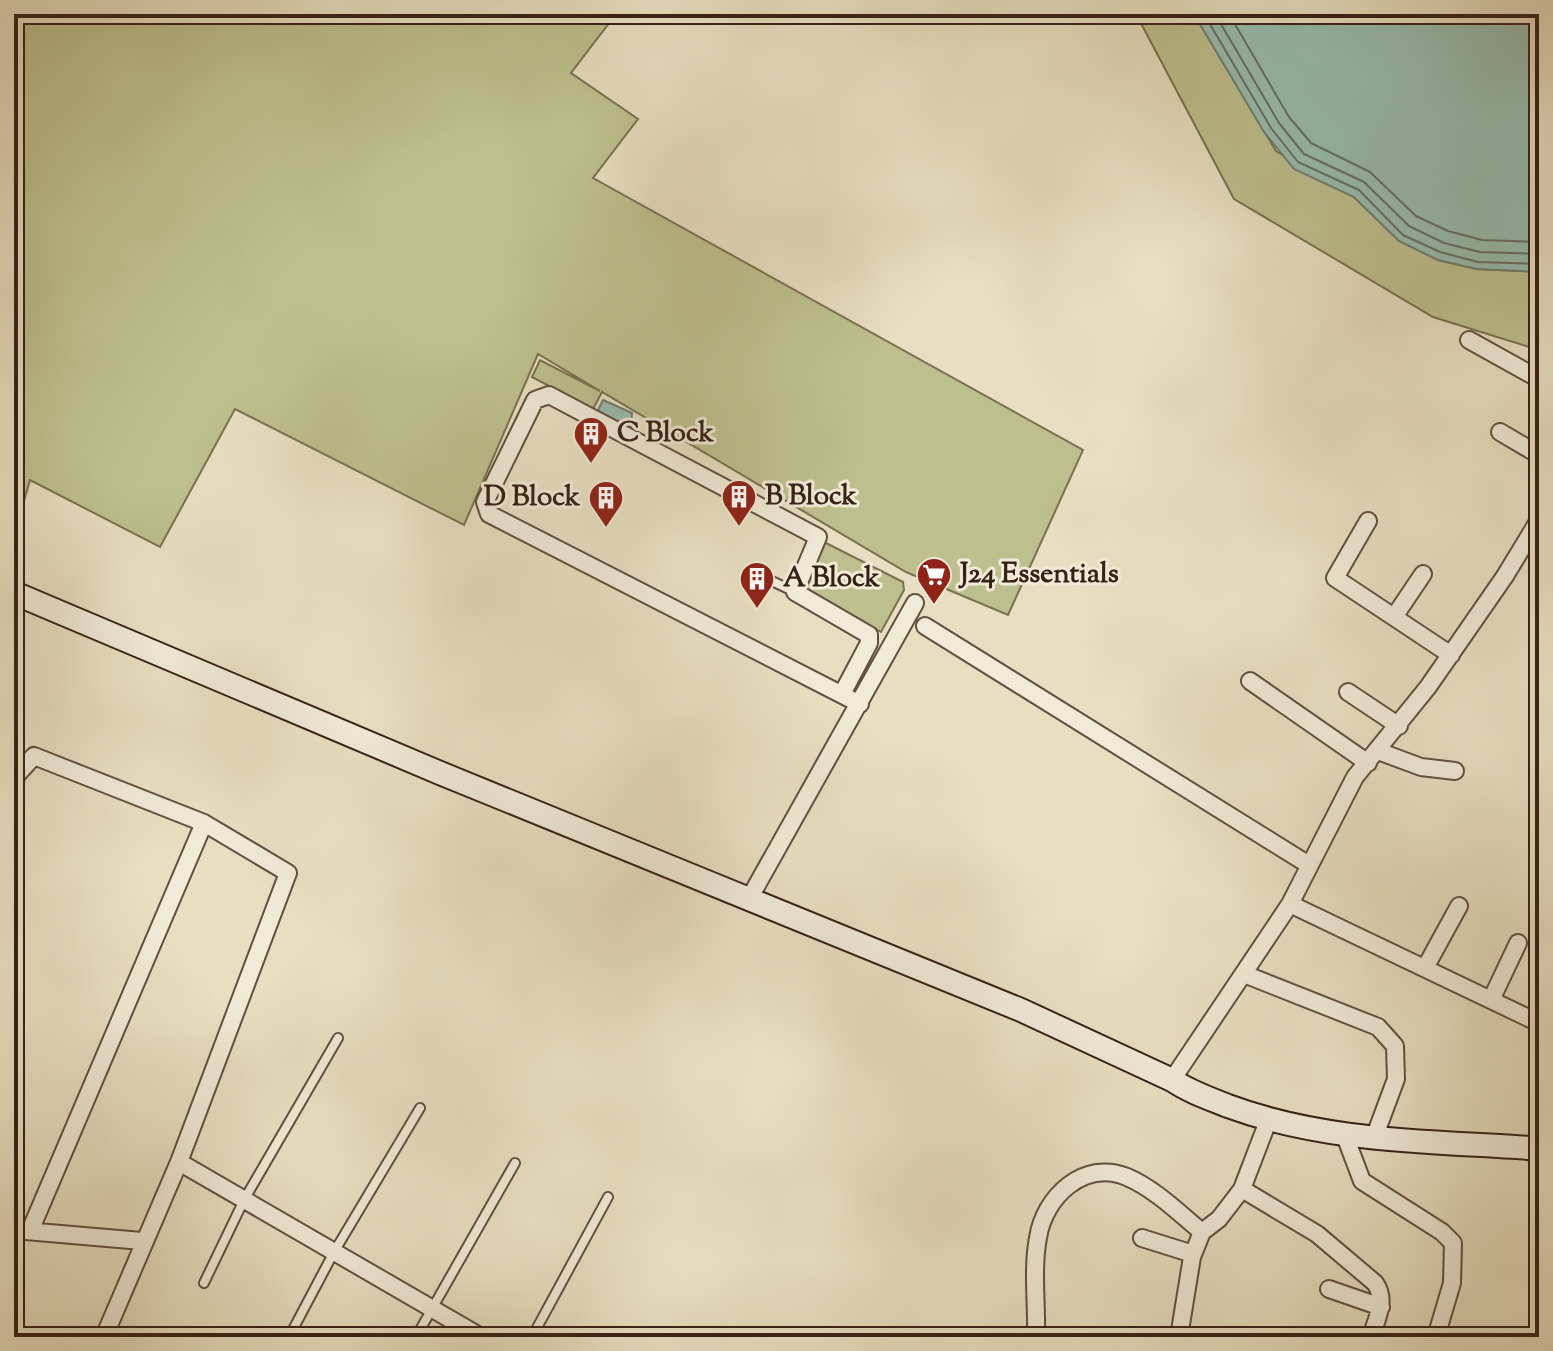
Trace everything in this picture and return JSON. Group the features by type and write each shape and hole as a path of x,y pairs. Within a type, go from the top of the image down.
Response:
{"street":[{"path":"1469,340 1539,379"},
{"path":"842,694 869,643 869,635 795,592 818,537 549,395 535,400 513,458 485,502 489,514 860,704"},
{"path":"1500,432 1539,455"},
{"path":"1172,1080 1290,904 1339,804 1451,655 1539,520"},
{"path":"1368,521 1335,578 1451,655"},
{"path":"1394,617 1423,574"},
{"path":"14,593 1021,1010 1172,1080 1188,1091 1268,1121 1345,1136 1530,1148 1539,1152"},
{"path":"749,899 915,603"},
{"path":"925,626 1309,865"},
{"path":"852,676 870,685"},
{"path":"1250,681 1373,757 1455,771"},
{"path":"1348,692 1399,726"},
{"path":"14,778 34,756 204,823 288,873 179,1162 142,1241 104,1337"},
{"path":"142,1241 22,1231 204,823"},
{"path":"1290,904 1539,1023"},
{"path":"1425,968 1459,906"},
{"path":"1491,1000 1518,943"},
{"path":"1244,974 1378,1027 1395,1046 1396,1079 1374,1138"},
{"path":"1179,1337 1193,1254 1202,1232 1219,1219 1242,1189 1268,1121"},
{"path":"1345,1136 1362,1181 1442,1232 1453,1243 1452,1283 1436,1337"},
{"path":"179,1162 481,1337"},
{"path":"1036,1337 1037,1238 1045,1212 1060,1191 1077,1178 1125,1176 1159,1196 1202,1232"},
{"path":"1242,1189 1317,1234 1362,1270 1381,1292 1381,1307 1371,1337"},
{"path":"1142,1238 1193,1254"},
{"path":"1329,1289 1381,1307"}],"lane":[{"path":"753,572 795,592"},
{"path":"204,1283 244,1200 338,1038"},
{"path":"289,1337 334,1252 420,1108"},
{"path":"416,1337 515,1163"},
{"path":"532,1337 608,1197"}],"green space":[{"path":"14,14 616,14 571,73 638,119 593,178 1083,450 1008,615 906,572 602,392 593,409 532,377 540,360 600,391 538,354 464,525 235,409 160,547 30,480 14,536"},
{"path":"1136,14 1194,14 1276,151 1354,197 1399,241 1438,260 1477,269 1539,272 1539,350 1433,317 1234,199"},
{"path":"824,542 903,582 904,590 881,632 807,590 805,585"}],"water":[{"path":"1194,14 1539,14 1539,272 1477,269 1438,260 1399,241 1354,197 1294,169 1264,132"},
{"path":"603,400 632,413 631,427 597,412"}],"place":[{"name":"C Block","path":"591,465"},
{"name":"B Block","path":"739,528"},
{"name":"D Block","path":"606,529"},
{"name":"J24 Essentials","path":"934,606"},
{"name":"A Block","path":"757,610"}]}
